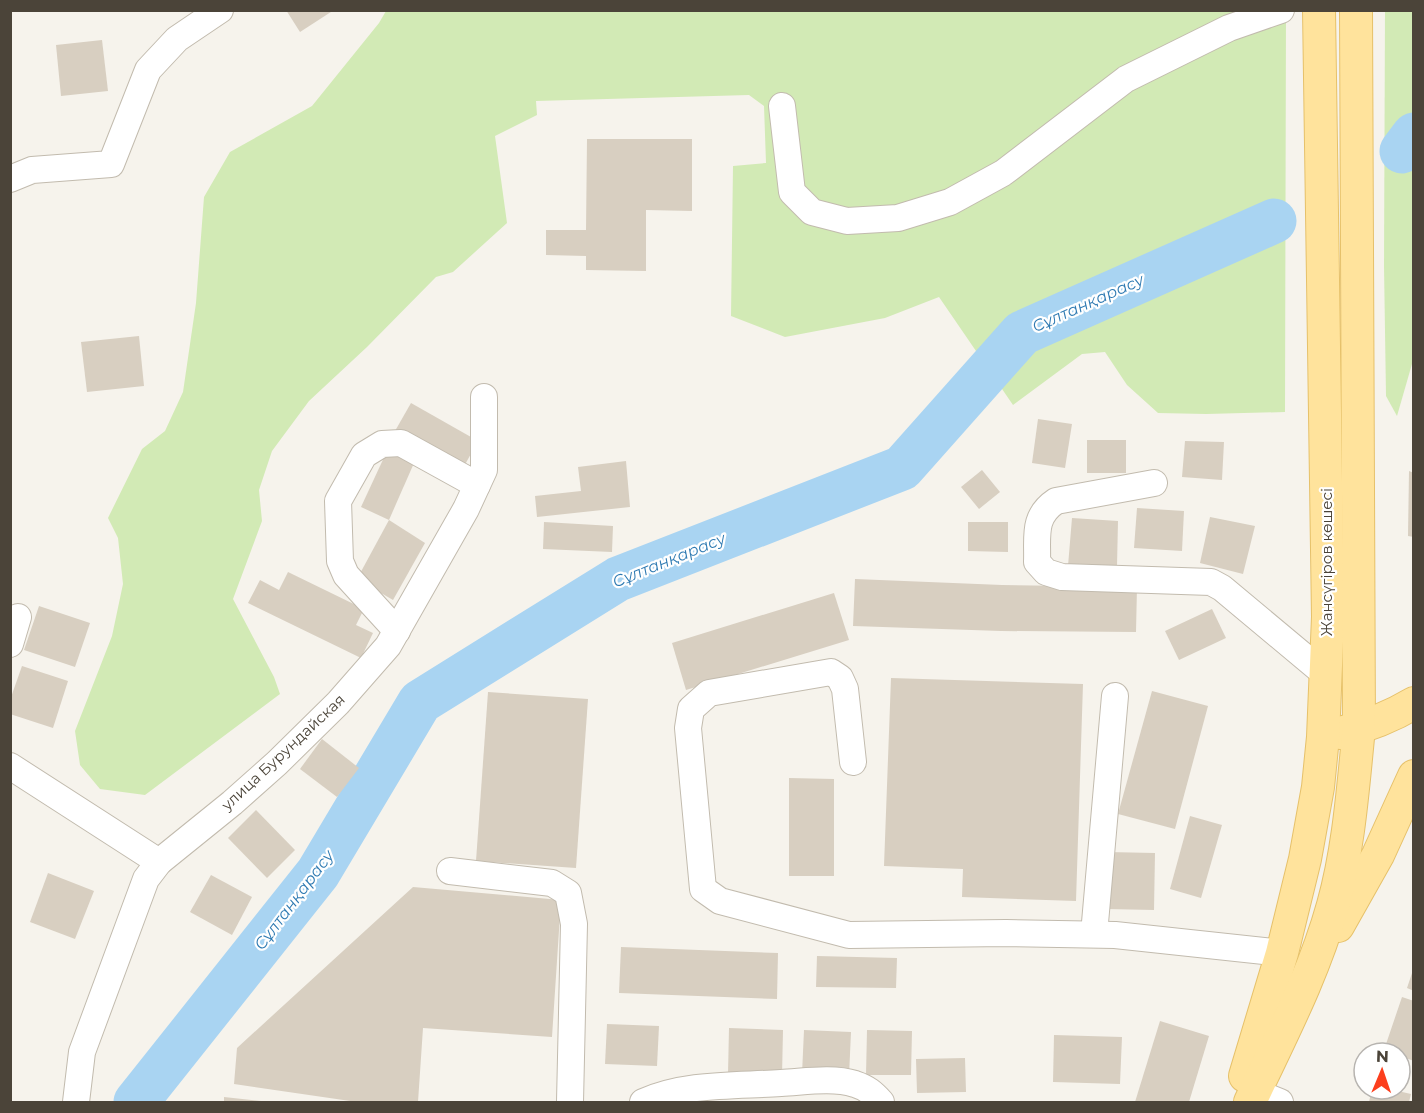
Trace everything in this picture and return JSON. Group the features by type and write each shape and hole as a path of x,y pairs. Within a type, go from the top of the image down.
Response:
{"main road":[{"name":"Жансүгіров көшесі","path":"1256,1100 1282,952 1305,859 1318,787 1323,737 1328,617 1319,10"},
{"name":"Жансүгіров көшесі","path":"1256,1100 1307,982 1333,905 1342,866 1359,728 1356,10"},
{"path":"1323,737 1359,728 1391,716 1413,703"},
{"name":"Жансүгіров көшесі","path":"1307,982 1378,855 1413,776"}],"street":[{"path":"10,178 32,170 111,164 148,70 177,39 220,10"},
{"path":"782,106 792,192 812,212 847,221 898,218 950,202 1003,173 1126,80 1229,28 1281,10"},
{"name":"улица Бурундайская","path":"76,1102 82,1053 146,879 159,862 277,763 338,703 388,646 466,509 484,470 484,397"},
{"path":"397,631 346,575 339,561 338,501 364,455 382,444 401,443 477,485"},
{"path":"1154,483 1056,501 1048,506 1038,522 1037,562 1046,572 1062,577 1211,582 1222,588 1325,674"},
{"path":"10,644 18,617"},
{"path":"853,762 845,689 840,678 831,672 709,693 691,709 688,728 702,889 720,901 849,934 1094,934 1282,952"},
{"path":"1094,934 1115,696"},
{"path":"10,766 159,862"},
{"path":"450,871 552,883 568,893 574,924 570,1102"},
{"path":"643,1102 673,1092 704,1088 826,1081 853,1083 871,1090 881,1102"}],"green space":[{"path":"386,11 1286,11 1285,412 1158,413 1127,385 1105,352 1082,354 1013,405 939,297 885,318 785,337 731,316 733,166 766,163 764,106 749,95 536,101 537,115 495,136 507,223 453,272 436,277 367,347 309,401 272,451 259,490 262,521 233,599 274,677 280,694 145,795 100,789 80,765 75,731 112,636 123,584 118,538 108,518 142,449 165,431 183,392 196,303 204,197 230,152 312,106 379,23"},
{"path":"1385,11 1414,11 1414,357 1397,416 1386,396"}],"building":[{"path":"286,10 334,10 300,32"},
{"path":"102,40 108,91 61,96 56,45"},
{"path":"587,139 692,139 692,211 646,210 646,271 586,270 586,256 546,255 546,230 586,230"},
{"path":"139,336 144,386 87,392 81,342"},
{"path":"411,403 478,441 462,470 395,431"},
{"path":"1038,419 1072,424 1065,468 1032,463"},
{"path":"1087,440 1126,440 1126,473 1087,473"},
{"path":"1185,441 1224,442 1222,480 1182,477"},
{"path":"387,451 414,463 389,520 361,507"},
{"path":"626,461 630,507 537,517 535,496 581,491 578,467"},
{"path":"982,470 1000,492 979,509 961,487"},
{"path":"1409,471 1414,473 1414,537 1408,536"},
{"path":"1137,508 1184,511 1182,551 1134,548"},
{"path":"1210,517 1255,526 1243,574 1200,563"},
{"path":"1072,518 1118,521 1117,566 1068,566"},
{"path":"389,520 425,543 393,600 357,579"},
{"path":"544,522 613,526 612,552 543,549"},
{"path":"968,522 1008,522 1008,552 968,551"},
{"path":"288,572 364,609 356,625 373,633 361,658 248,603 260,580 279,590"},
{"path":"855,579 1002,585 1137,587 1136,632 1001,631 853,626"},
{"path":"834,593 849,640 686,690 672,643"},
{"path":"39,606 90,623 75,667 24,650"},
{"path":"1212,609 1226,638 1179,660 1165,631"},
{"path":"22,666 68,681 53,728 10,714 10,700"},
{"path":"891,678 1083,684 1076,901 962,897 963,869 884,866"},
{"path":"1152,691 1208,706 1175,829 1118,814"},
{"path":"488,692 588,699 576,868 476,861"},
{"path":"322,739 359,768 337,797 300,769"},
{"path":"789,778 834,779 834,876 789,876"},
{"path":"256,810 295,850 267,878 228,838"},
{"path":"1190,816 1222,825 1201,898 1170,889"},
{"path":"1107,852 1155,853 1154,910 1106,909"},
{"path":"48,873 94,891 75,939 30,922"},
{"path":"211,875 252,897 232,935 190,912"},
{"path":"413,887 561,900 552,1037 423,1028 418,1102 357,1102 234,1084 237,1048"},
{"path":"621,947 778,953 777,999 619,993"},
{"path":"817,956 897,958 896,988 816,987"},
{"path":"1414,970 1414,991 1407,988"},
{"path":"1402,997 1414,1001 1414,1061 1412,1060 1412,1041 1387,1041"},
{"path":"1160,1021 1209,1036 1189,1102 1135,1102"},
{"path":"607,1024 659,1026 657,1066 605,1064"},
{"path":"729,1028 783,1030 782,1076 728,1074"},
{"path":"804,1030 851,1032 849,1076 802,1074"},
{"path":"867,1030 912,1031 911,1075 866,1075"},
{"path":"1054,1035 1122,1037 1120,1084 1053,1082"},
{"path":"965,1058 966,1092 917,1093 916,1059"},
{"path":"224,1097 261,1101 261,1102 224,1102"},
{"path":"1369,1101 1409,1101 1409,1102"}],"waterway":[{"name":"Сұлтанқарасу","path":"1402,151 1414,135"},
{"name":"Сұлтанқарасу","path":"136,1102 318,873 420,702 618,579 902,468 1022,333 1274,221"}]}
